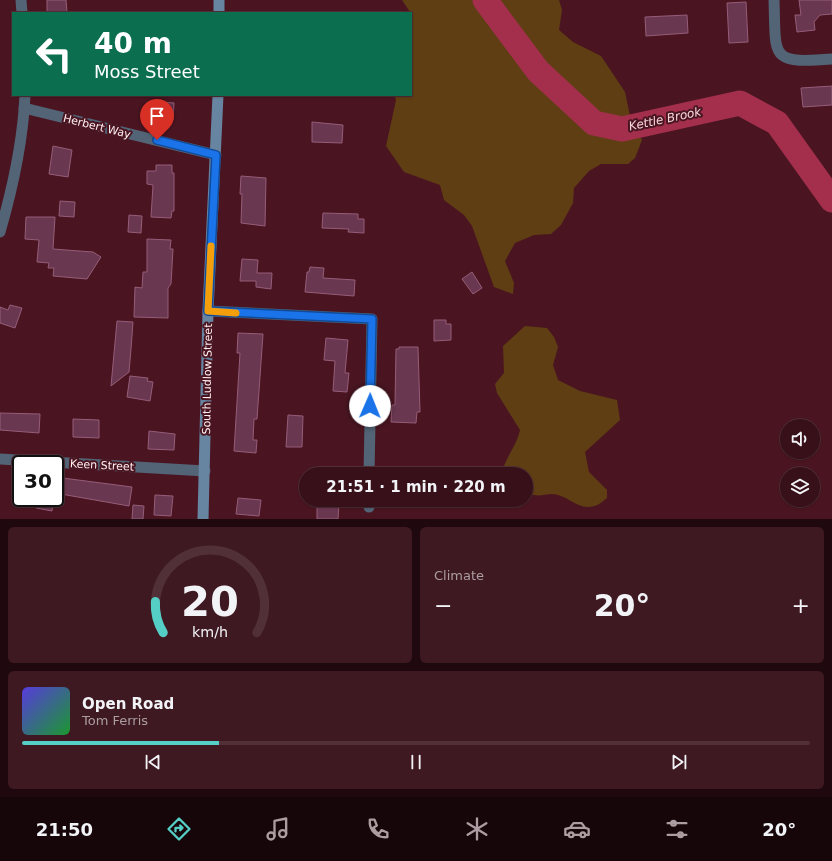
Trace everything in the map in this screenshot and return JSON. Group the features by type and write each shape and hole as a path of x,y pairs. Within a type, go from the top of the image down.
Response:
{"main road":[{"path":"219,0 220,12"},
{"name":"South Ludlow Street","path":"203,519 208,311 218,96"}],"street":[{"path":"22,0 22,12"},
{"path":"774,0 775,45 782,56 797,61 832,59"},
{"path":"0,232 11,193 20,149 25,96"},
{"name":"Herbert Way","path":"24,108 216,155"},
{"path":"208,311 372,319 369,467"},
{"name":"Keen Street","path":"0,459 204,471"}],"shaded area":[{"path":"402,0 559,0 562,10 559,30 573,42 601,56 625,92 630,116 642,140 635,158 628,164 601,164 589,171 574,188 573,203 561,225 551,234 534,235 515,243 505,261 514,283 513,294 494,287 472,226 464,215 444,200 440,185 404,172 386,146 396,100 394,96 412,96 412,12 410,12"},
{"path":"525,326 547,328 554,337 558,347 553,365 558,380 580,391 617,400 620,420 585,452 589,472 607,490 607,498 600,503 588,507 574,503 561,496 552,494 533,494 533,467 504,466 517,440 520,430 497,393 495,384 504,373 503,346"}],"building":[{"path":"47,0 66,0 67,12 47,12"},
{"path":"799,0 832,0 832,14 820,15 814,22 815,30 797,32 795,15 801,15"},
{"path":"746,2 748,42 729,43 727,3"},
{"path":"687,15 688,33 646,36 645,17"},
{"path":"832,86 832,105 803,107 801,88"},
{"path":"150,101 174,103 173,120 155,119 155,114 149,114"},
{"path":"312,122 343,125 342,143 312,142"},
{"path":"53,146 72,150 68,177 49,174"},
{"path":"156,165 172,165 172,173 174,173 174,211 172,211 171,218 151,217 153,185 147,184 147,171 156,171"},
{"path":"241,176 266,178 265,226 241,223"},
{"path":"60,201 75,202 74,217 59,216"},
{"path":"323,213 358,214 358,219 364,219 364,233 348,232 349,229 322,228"},
{"path":"129,215 142,216 141,233 128,232"},
{"path":"26,217 55,217 53,249 93,252 101,257 87,279 53,276 54,268 48,268 49,263 37,262 39,240 25,239"},
{"path":"147,239 171,240 170,249 173,249 171,284 168,288 168,318 134,317 135,287 142,288 143,272 147,272"},
{"path":"242,259 258,260 257,273 272,273 271,289 256,287 256,281 240,281"},
{"path":"310,267 324,268 323,278 355,280 354,296 305,292 307,272 309,272"},
{"path":"472,272 482,288 473,294 462,279"},
{"path":"10,305 22,308 15,328 0,323 0,307 8,310"},
{"path":"434,320 446,320 446,324 451,324 451,340 434,341"},
{"path":"117,321 133,322 129,372 111,386"},
{"path":"238,333 263,334 257,419 254,419 253,440 257,440 256,453 234,451 240,353 237,353"},
{"path":"326,338 348,340 345,373 349,373 347,392 333,391 335,361 324,360"},
{"path":"399,347 418,347 420,412 417,412 416,423 391,422 392,405 395,405 396,349 399,349"},
{"path":"130,376 148,378 147,381 153,382 150,401 127,397"},
{"path":"0,413 40,414 39,433 0,430"},
{"path":"288,415 303,416 302,447 286,447"},
{"path":"73,419 99,420 99,438 73,437"},
{"path":"149,431 175,434 174,450 148,449"},
{"path":"64,478 132,487 129,506 64,495"},
{"path":"155,495 173,496 171,516 154,515"},
{"path":"238,498 261,500 259,516 236,514"},
{"path":"133,505 144,506 143,519 132,519"},
{"path":"36,507 53,507 52,511"},
{"path":"317,507 339,507 338,519 317,519"}],"waterway":[{"name":"Kettle Brook","path":"485,0 538,71 594,123 622,129 740,103 777,123 832,200"}],"slow traffic":[{"path":"211,246 208,311 236,313"}],"route":[{"path":"157,140 216,155 208,311 372,319 370,406"}]}
